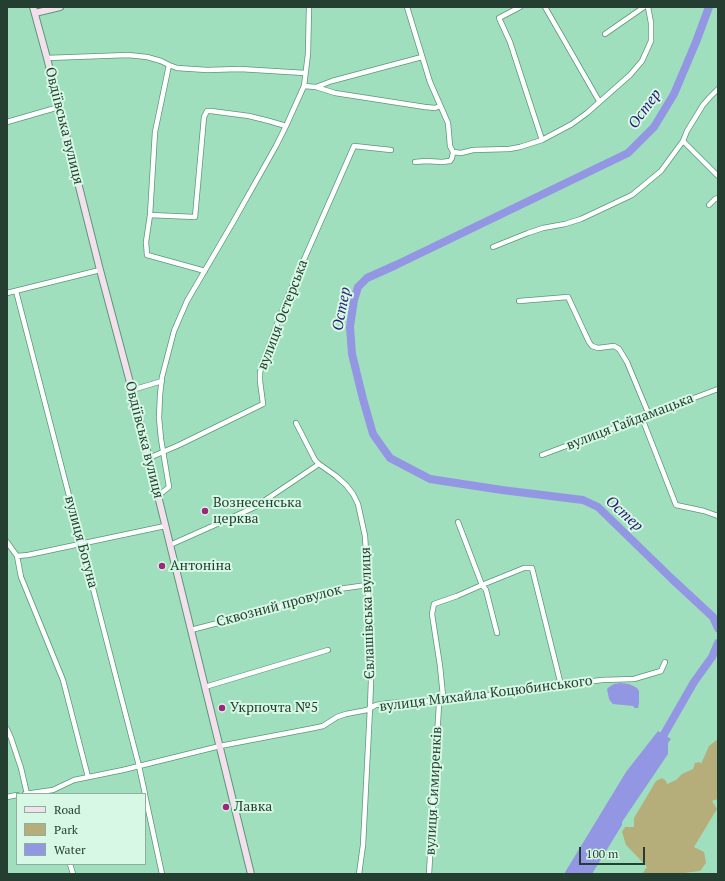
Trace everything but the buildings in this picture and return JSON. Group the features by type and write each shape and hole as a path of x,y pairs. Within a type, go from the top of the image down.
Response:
{"main road":[{"path":"34,10 60,7"},
{"name":"Овдіївська вулиця","path":"34,10 132,390 251,874"}],"street":[{"path":"158,496 169,487 159,418 162,381 174,331 187,301 232,224 286,126 304,86 308,54 309,7"},
{"path":"407,7 430,82 448,123 450,146 453,152 450,161 415,162"},
{"path":"520,7 499,18 510,42 542,140"},
{"path":"545,7 600,101"},
{"path":"605,34 644,7"},
{"path":"453,152 461,153 473,150 509,149 520,147 542,140 572,124 587,113 630,75 642,61 651,41 651,23 648,7"},
{"path":"47,58 134,56 147,57 177,68 207,70 240,69 305,73"},
{"path":"316,87 422,57"},
{"path":"169,65 155,132 150,214 146,242 147,255 205,271"},
{"path":"304,86 316,87 335,93 425,107 435,108 440,106"},
{"path":"494,247 535,231 581,219 632,195 661,171 683,141 702,105 718,89"},
{"path":"7,122 58,107"},
{"path":"150,214 195,217 204,117 207,111 249,116 269,120 286,126"},
{"path":"683,141 718,176"},
{"name":"вулиця Остерська","path":"149,458 263,404 260,373 262,364 287,298 354,146 391,150"},
{"path":"713,171 718,167"},
{"path":"709,205 714,199 718,198"},
{"path":"7,293 100,270"},
{"name":"вулиця Богуна","path":"16,291 145,793"},
{"path":"520,301 568,297 592,346 598,348 614,346 619,350 627,362 649,415"},
{"path":"132,390 162,381"},
{"name":"вулиця Гайдамацька","path":"542,455 718,389"},
{"path":"642,418 676,505 718,516"},
{"name":"Євлашівська вулиця","path":"296,423 315,460 336,476 353,494 358,504 365,536 371,637 370,708 363,845 359,874"},
{"path":"170,545 255,507 319,464"},
{"path":"458,522 482,585 486,590 497,632"},
{"path":"17,556 165,526"},
{"path":"7,542 17,556 22,577 63,680 88,777"},
{"path":"482,585 524,568 532,568 561,685"},
{"name":"Сквозний провулок","path":"191,630 251,616 332,590 367,585"},
{"name":"вулиця Симиренків","path":"428,874 439,704 443,696 432,614 434,604 458,596 482,585"},
{"path":"205,687 328,650"},
{"name":"вулиця Михайла Коцюбинського","path":"40,793 53,792 74,780 220,746 323,726 341,716 389,703 456,700 602,680 634,679 661,671 665,662"},
{"path":"7,729 21,768 26,793"},
{"name":"вулиця Богуна","path":"146,799 162,874"}],"green space":[{"path":"718,739 718,799 712,801 717,809 694,847 704,852 706,863 700,871 683,874 642,874 647,867 626,845 622,832 625,827 634,827 634,818 656,781 662,778 667,784 693,769 695,763 700,762 701,764 709,746"}],"water":[{"path":"614,684 629,684 637,688 639,691 638,708 613,704 611,702 607,689"},
{"path":"658,731 671,739 668,743 668,754 622,822 622,825 592,874 564,874 626,772"}],"waterway":[{"name":"Остер","path":"709,7 674,94 654,127 628,153 367,278 358,287 354,300 350,327 352,354 373,434 390,458 430,479 583,500 598,507 713,617 718,628"},
{"name":"Остер","path":"659,743 694,682 712,657 718,643"}],"place":[{"name":"Вознесенська церква","path":"205,511"},
{"name":"Антоніна","path":"162,566"},
{"name":"Укрпочта №5","path":"222,708"},
{"name":"Лавка","path":"226,807"}]}
